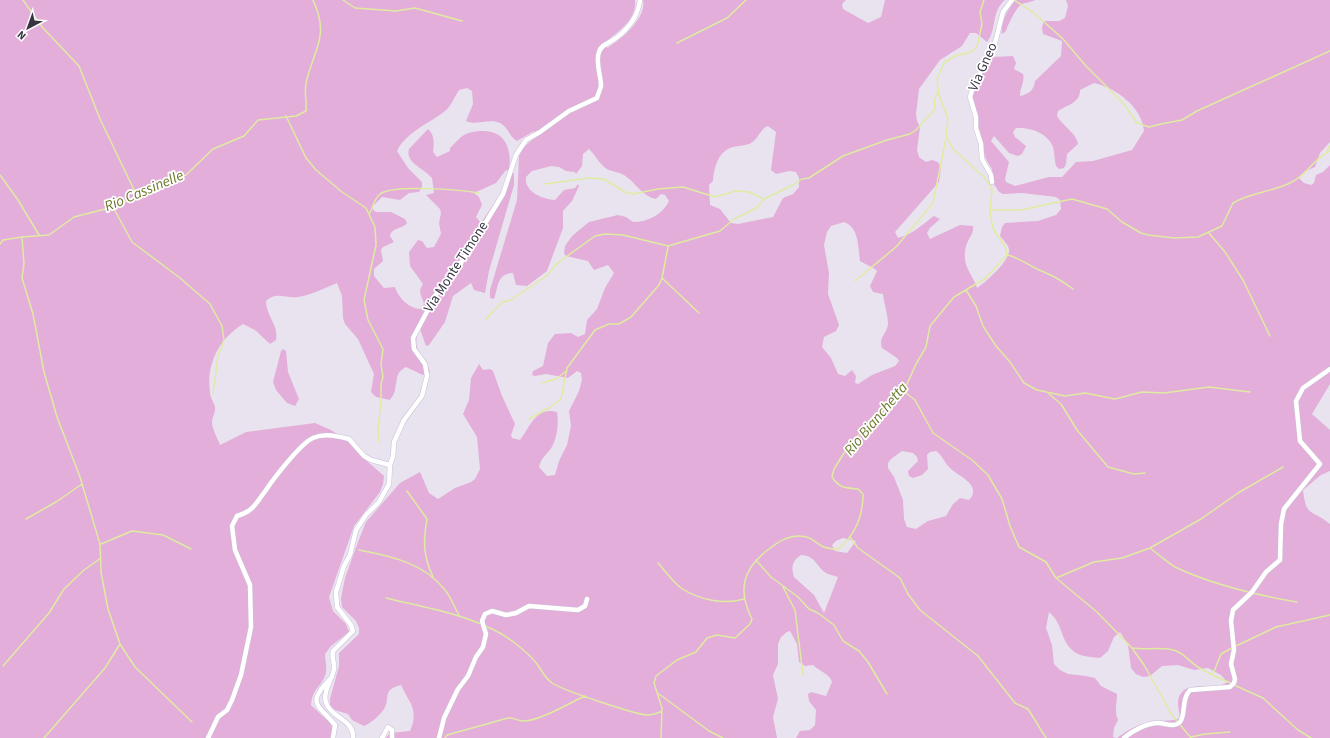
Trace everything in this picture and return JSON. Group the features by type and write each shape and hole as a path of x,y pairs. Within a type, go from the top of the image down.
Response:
{"street":[{"name":"Via Monte Timone","path":"390,465 396,436 404,420 422,396 427,376 425,364 414,349 412,338 423,317 440,287 456,271 503,194 516,155 526,140 569,111 597,98 601,87 598,70 598,52 602,46 615,39 627,28 638,12 640,0"},
{"name":"Via Gneo","path":"992,182 991,175 982,159 981,144 976,128 976,117 970,97 974,84 994,47 1003,12 1011,1"},
{"path":"1124,738 1150,724 1175,725 1180,722 1184,699 1190,690 1230,687 1234,683 1235,679 1231,664 1234,650 1231,621 1233,610 1252,592 1266,572 1280,560 1281,524 1284,509 1320,464 1300,441 1296,411 1297,397 1303,388 1330,369"},
{"path":"208,738 218,717 227,710 232,700 241,675 251,627 250,585 234,550 232,526 237,516 245,514 256,506 265,491 297,451 312,438 325,436 349,439 364,456 370,460 390,465 388,484 379,502 366,515 356,530 350,555 340,577 336,602 339,610 352,625 353,631 333,651 334,667 326,695 326,703 331,710 344,720 350,727 354,738"},
{"path":"439,738 444,718 458,689 468,676 476,656 483,647 486,634 482,621 485,614 492,610 506,615 514,614 529,606 578,610 585,606 587,599"},
{"path":"332,678 321,691 316,703 319,709 335,725 334,738"},
{"path":"382,738 388,727 392,730 392,738"}],"shaded area":[{"path":"0,0 635,0 633,13 627,24 607,41 607,48 619,40 632,28 641,14 643,0 846,0 842,4 843,9 868,23 881,17 885,0 1005,0 998,10 992,32 987,42 976,33 970,33 962,46 940,60 919,89 916,114 920,127 917,150 919,157 926,162 932,160 938,162 941,168 939,182 895,232 898,238 908,234 934,216 940,219 930,228 927,233 930,239 960,225 973,226 973,232 966,246 965,259 977,288 1002,265 1009,254 1007,244 1000,236 1002,227 1005,223 1038,221 1056,215 1061,209 1060,200 1056,197 1022,193 1003,194 999,192 994,184 992,169 987,161 982,147 977,112 972,98 977,82 993,57 1013,56 1016,63 1014,69 1023,74 1020,96 1028,93 1034,87 1035,81 1061,56 1062,41 1043,34 1042,27 1044,21 1059,21 1065,18 1068,6 1066,0 1330,0 1330,142 1320,153 1315,167 1304,172 1299,178 1304,183 1311,185 1314,183 1316,175 1323,172 1330,165 1330,384 1312,414 1330,430 1330,471 1321,475 1303,490 1304,499 1308,509 1330,524 1330,738 1117,738 1130,729 1145,723 1180,718 1178,705 1180,696 1184,690 1190,687 1221,685 1227,682 1221,675 1208,668 1194,670 1178,665 1162,666 1150,676 1143,677 1136,674 1131,668 1128,645 1120,632 1114,637 1108,651 1100,658 1080,655 1072,650 1068,645 1058,623 1049,612 1046,628 1052,645 1054,664 1060,670 1068,674 1095,678 1101,686 1117,694 1116,710 1118,720 1114,728 1113,737 1116,738 796,738 800,731 810,730 815,725 816,710 809,701 808,694 811,692 826,696 832,682 827,675 813,665 805,666 799,662 797,644 790,631 781,637 778,644 778,664 773,675 778,699 773,717 777,738 386,738 390,733 410,731 413,724 414,718 412,707 401,685 391,689 384,709 375,719 364,726 352,720 348,714 335,710 330,705 330,699 339,666 339,653 359,634 359,628 356,621 342,607 341,598 345,578 366,522 400,483 420,472 429,493 438,499 455,488 475,479 480,469 477,437 463,414 469,400 471,378 479,364 483,370 490,369 493,371 502,396 515,424 511,435 512,438 520,440 534,419 544,412 557,412 558,422 556,438 539,467 547,476 555,475 559,461 567,445 571,426 569,411 579,391 582,380 581,373 577,371 568,378 546,374 535,376 532,375 533,371 543,366 548,343 555,334 571,333 578,337 585,334 587,320 597,309 605,288 614,273 608,265 594,270 588,261 566,256 564,253 565,246 572,236 589,222 618,215 626,217 633,222 644,221 654,217 663,210 669,201 665,195 661,194 656,199 647,195 624,175 605,168 589,149 583,154 582,166 576,174 575,172 566,171 559,167 551,166 532,171 526,177 528,187 535,194 545,198 555,200 564,190 575,188 578,184 579,186 572,201 563,211 563,228 547,271 527,286 516,285 513,273 508,274 501,278 494,299 490,298 490,290 517,200 519,156 523,148 532,140 534,131 517,141 500,123 491,121 474,123 466,121 473,104 472,91 467,88 459,90 445,111 406,138 397,151 408,168 422,182 422,187 419,192 409,193 400,200 382,197 373,206 373,210 376,212 391,212 405,219 407,223 391,233 390,236 394,242 383,247 381,250 383,261 374,269 374,276 384,288 395,287 398,295 404,301 411,307 420,309 424,304 420,294 423,284 410,266 409,252 418,240 422,241 427,248 434,247 441,234 439,223 441,213 440,209 426,195 434,193 432,178 429,174 412,162 409,149 428,129 433,137 433,152 437,157 450,151 450,148 462,136 473,132 482,131 497,134 506,143 510,163 509,170 514,174 514,185 489,271 485,293 474,290 471,283 453,296 445,322 429,345 426,346 420,329 416,342 417,347 430,372 423,375 406,367 398,374 394,392 390,400 376,397 371,392 374,374 358,339 345,324 343,318 342,296 337,283 303,296 274,296 270,298 266,301 268,311 276,330 276,340 270,344 255,330 243,324 227,337 216,353 212,362 209,382 210,394 215,409 212,425 220,445 246,432 315,423 331,430 350,443 360,455 384,476 380,492 354,526 329,597 333,611 346,624 349,632 331,646 325,654 326,673 315,692 311,705 329,722 334,730 332,738 0,738","holes":["1094,83 1111,89 1133,107 1142,122 1144,131 1132,150 1093,161 1076,162 1062,177 1049,177 1015,186 1006,182 1005,179 1009,162 991,141 994,136 1009,153 1018,156 1022,154 1026,146 1015,137 1013,132 1016,128 1038,132 1051,142 1054,149 1056,166 1059,169 1064,168 1067,154 1078,144 1075,137 1057,116 1058,111 1075,101 1078,98 1080,90","768,126 776,132 771,170 776,174 789,171 796,172 799,178 799,187 793,194 783,198 773,217 738,224 731,223 720,209 710,205 709,185 713,181 714,171 720,156 728,149 751,143 763,129","506,170 509,171 505,185 481,223 476,217 482,205 479,197 474,193 496,183","844,222 853,228 857,238 860,261 877,271 870,286 873,292 883,294 888,324 881,341 882,348 899,361 895,366 872,375 858,384 855,383 856,376 852,370 845,376 838,374 831,358 822,347 824,337 836,331 839,325 828,294 829,273 824,245 827,232 831,226","902,451 913,453 917,457 918,461 908,471 909,476 913,478 922,475 928,469 927,455 930,452 936,451 950,468 968,481 973,490 973,495 969,500 960,498 953,504 946,516 928,521 916,529 907,527 904,519 903,500 894,477 888,468 888,463","843,538 856,541 847,553 835,551 832,545 836,541","801,555 806,556 813,560 824,572 838,577 824,613 814,595 794,577 793,567 796,560"]},
{"path":"1015,0 1035,0 1024,3 1018,8 1012,16 1006,31 1002,34 1003,20"},
{"path":"283,349 286,351 288,372 299,399 295,406 287,403 276,390 273,382 281,351"}],"waterway":[{"path":"23,0 43,28 79,66 100,119 137,196"},
{"name":"Rio Cassinelle","path":"0,244 3,240 49,235 74,217 113,207 186,175 213,149 244,136 258,120 296,116 306,111 306,83 319,42 320,33 318,13 313,0"},
{"path":"343,0 355,8 396,11 415,8 462,21"},
{"path":"677,43 727,18 746,0"},
{"name":"Rio Bianchetta","path":"661,738 662,708 654,683 656,676 677,660 696,652 707,638 717,635 735,638 750,624 752,619 747,608 745,598 745,580 753,564 760,556 776,544 787,538 795,536 810,538 829,549 839,549 845,543 850,537 860,517 863,494 858,489 846,488 837,483 832,477 834,469 844,453 874,416 907,384 926,347 930,326 954,297 986,278 1007,255 1005,246 993,229 990,212 992,190 989,184 984,177 953,149 946,136 948,119 939,95 937,79 944,63 955,56 971,52 977,47 982,24 980,12 984,0"},
{"path":"1014,0 1033,12 1063,39 1086,66 1124,104 1137,123 1149,127 1182,120 1197,111 1330,51"},
{"path":"486,319 502,302 511,300 545,277 559,262 595,236 605,234 623,235 668,246 720,231 734,219 758,207 764,199 802,179 809,178 843,156 887,140 910,134 916,130 935,109 934,100 938,92"},
{"path":"286,116 306,158 316,170 342,192 366,208 375,227 376,245 364,300 368,320 383,349 381,364 383,377 381,384 378,428 379,442"},
{"path":"855,281 896,247 933,203 946,138"},
{"path":"1327,151 1330,146"},
{"path":"991,210 1021,210 1072,199 1107,209 1122,222 1141,233 1174,238 1198,237 1222,226 1233,203 1247,196 1277,188 1292,182 1302,175 1320,157 1330,151"},
{"path":"0,175 18,200 39,235"},
{"path":"545,184 589,178 604,179 625,192 633,194 658,189 683,187 715,197 736,191 749,192 764,199"},
{"path":"370,213 378,196 387,191 412,188 458,190 479,193"},
{"path":"113,207 132,242 180,278 210,304 222,326 224,340 218,356 213,394"},
{"path":"1209,233 1225,252 1243,280 1270,336"},
{"path":"22,237 24,264 22,278 33,314 44,372 57,417 80,477 100,544 101,572 108,609 120,644 135,667 192,722"},
{"path":"529,419 549,408 561,399 567,368 595,330 609,324 619,324 631,317 659,285 662,278 668,247"},
{"path":"1008,255 1064,282 1073,289"},
{"path":"662,278 699,313"},
{"path":"966,290 976,306 983,326 996,346 1010,362 1024,383 1037,390 1065,396 1085,393 1115,399 1142,392 1164,393 1209,387 1250,392"},
{"path":"542,383 556,379 565,372"},
{"path":"902,390 915,400 933,433 972,460 988,475 1002,499 1010,526 1019,547 1046,562 1056,578 1097,612 1132,648 1144,665 1172,715 1191,738"},
{"path":"1049,394 1061,404 1077,430 1108,467 1134,474 1145,473"},
{"path":"1056,578 1094,562 1122,558 1150,548 1201,519 1238,493 1283,467"},
{"path":"26,519 56,502 82,484"},
{"path":"407,491 427,519 425,548 427,562 433,577"},
{"path":"101,544 132,531 163,535 191,549"},
{"path":"850,537 858,548 900,578 908,594 920,610 978,656 1015,703 1028,709 1046,738"},
{"path":"1150,548 1175,567 1204,579 1250,593 1297,602"},
{"path":"359,550 395,558 427,573 437,581 447,593 459,615"},
{"path":"3,666 49,613 64,589 84,570 101,558"},
{"path":"756,560 771,577 798,597 809,609 818,613 834,625 843,641 859,651 868,662 887,694"},
{"path":"658,563 678,586 696,596 728,602 744,599"},
{"path":"783,587 795,610 803,675"},
{"path":"386,598 455,615 494,630 511,640 528,654 537,664 545,677 552,683 569,691 640,714 649,715 662,711"},
{"path":"1236,646 1276,627 1330,615"},
{"path":"44,738 105,668 120,644"},
{"path":"1133,648 1168,649 1177,651 1198,667 1231,683"},
{"path":"1213,674 1221,654 1232,648"},
{"path":"1234,685 1263,698 1298,730 1311,738"},
{"path":"659,694 709,731 723,738"},
{"path":"445,738 447,735 508,718 523,721 538,718 585,696"},
{"path":"1191,737 1230,732"}]}
